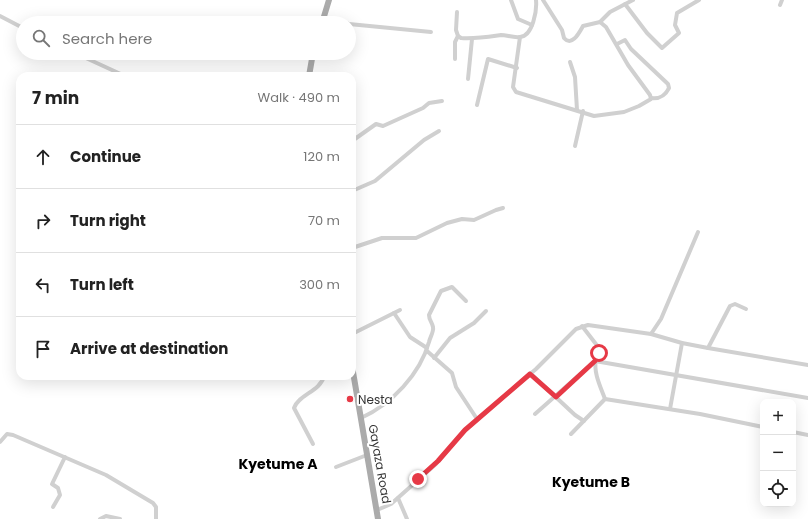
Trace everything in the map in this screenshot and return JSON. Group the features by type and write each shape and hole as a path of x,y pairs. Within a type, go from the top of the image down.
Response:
{"main road":[{"path":"324,16 329,0"},
{"path":"310,72 312,60"},
{"name":"Gayaza Road","path":"354,380 378,519"}],"street":[{"path":"511,0 518,19 532,25"},
{"path":"458,36 472,39 505,35 520,37 527,33 532,25 536,9 536,0"},
{"path":"543,0 562,30 566,40 572,41 586,25 600,22 610,12 633,0"},
{"path":"625,4 647,33 662,48 679,33 675,25 677,13 699,0"},
{"path":"780,5 782,0"},
{"path":"456,59 455,42 458,36 456,30 457,12"},
{"path":"0,16 16,24"},
{"path":"600,22 606,27 628,65 651,98"},
{"path":"356,24 430,32"},
{"path":"520,37 517,68 513,87 516,92 583,111 594,116 616,114 639,106 651,98 658,99 663,96 669,88 668,84 631,49 625,40 616,44"},
{"path":"468,79 472,39"},
{"path":"477,105 488,59 517,68"},
{"path":"90,60 116,72"},
{"path":"570,62 575,78 578,110"},
{"path":"356,138 376,124 383,126 423,108 429,103 442,101"},
{"path":"575,146 583,111"},
{"path":"356,189 375,181 424,140 439,131"},
{"path":"356,247 382,238 416,238 447,223 462,219 474,220 503,208"},
{"path":"651,334 661,319 698,232"},
{"path":"361,418 377,410 403,386 417,369 427,349 433,329 429,315 441,291 452,287 466,301"},
{"path":"708,348 730,306 735,304 746,309"},
{"path":"356,332 400,310"},
{"path":"434,358 450,338 474,323 486,311"},
{"path":"394,313 410,337 427,349 434,358 453,374 456,387 477,419"},
{"path":"377,510 391,504 398,498 438,461 459,436 477,419 530,374 576,329 582,326 588,325 651,334 682,343 808,365"},
{"path":"535,414 595,361 599,353 599,348 582,326"},
{"path":"670,409 682,343"},
{"path":"595,361 677,374 712,382 786,393 808,398"},
{"path":"595,361 598,382 605,398"},
{"path":"530,374 574,415 584,421"},
{"path":"313,444 294,408 296,403 319,386 322,380"},
{"path":"605,398 760,426"},
{"path":"571,434 605,398"},
{"path":"796,433 808,435"},
{"path":"0,442 6,434 10,434 106,475 148,499 156,507 156,519"},
{"path":"336,467 367,455"},
{"path":"53,507 60,495 58,488 52,484 65,457"},
{"path":"398,498 407,519"},
{"path":"100,519 106,516 120,519"}],"place":[{"name":"Nesta","path":"350,399"}],"district":[{"name":"Kyetume A","path":"278,464"},
{"name":"Kyetume B","path":"591,482"}],"route":[{"path":"418,479 436,464 452,443 465,430 530,374 538,379 556,397 595,361 599,353"}]}
